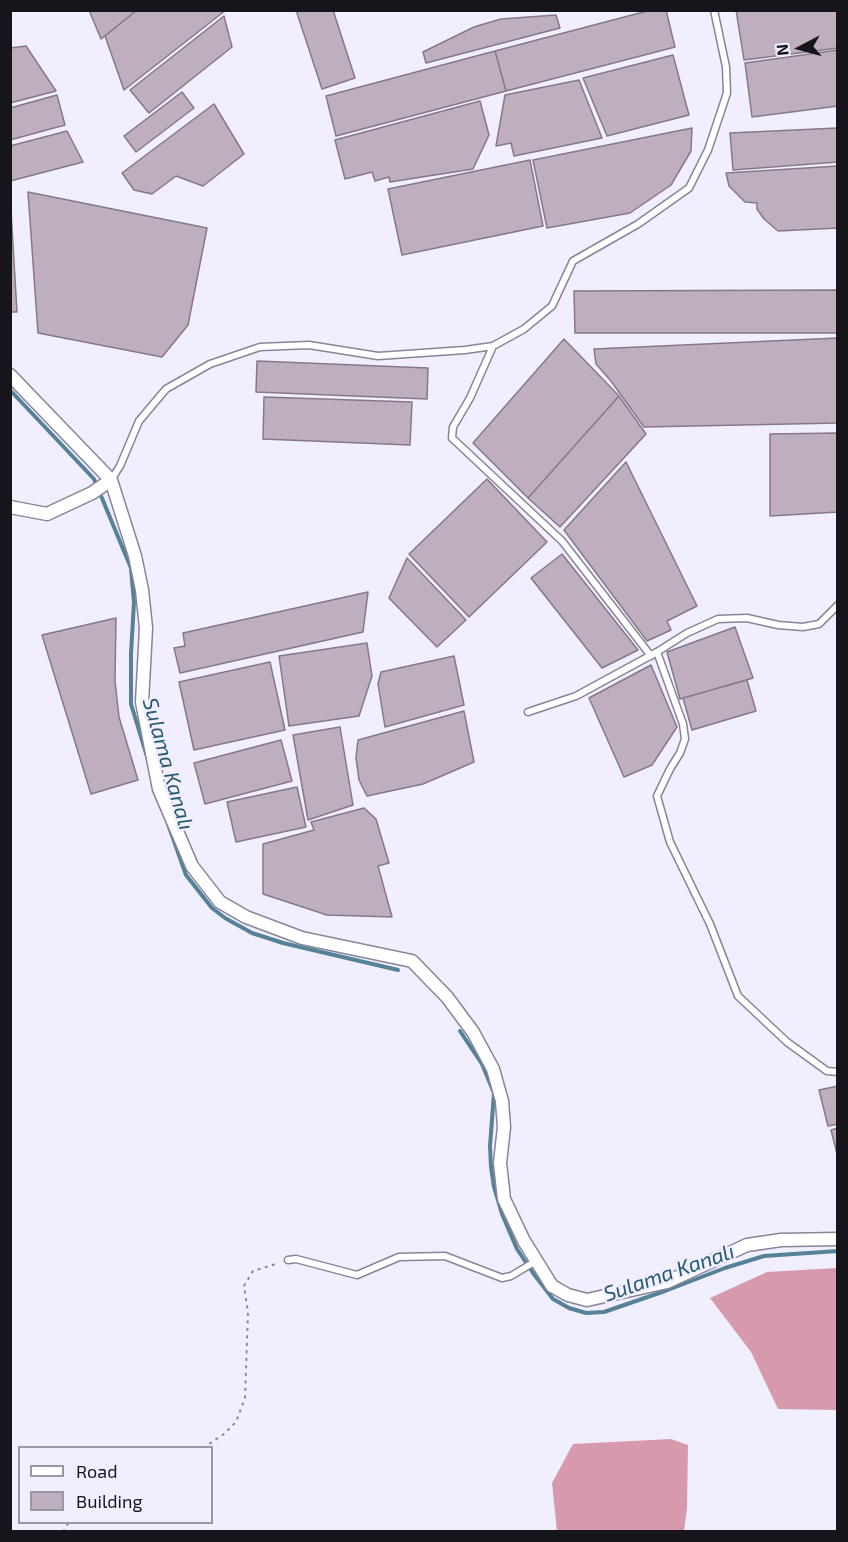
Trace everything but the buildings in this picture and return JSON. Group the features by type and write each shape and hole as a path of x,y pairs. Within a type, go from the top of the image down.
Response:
{"street":[{"path":"10,375 111,480 135,556 142,590 146,628 142,702 159,789 192,866 220,902 246,917 302,938 412,961 447,997 473,1032 492,1069 502,1101 504,1127 500,1163 504,1199 524,1241 552,1286 568,1295 587,1300 667,1282 747,1245 782,1240 837,1239"},
{"path":"10,507 47,514 92,493 111,480"}],"lane":[{"path":"111,480 120,466 140,421 166,389 210,364 260,347 309,345 378,356 465,350 493,346 524,329 552,306 573,261 638,224 689,188 708,150 727,93 726,67 714,10"},
{"path":"493,346 470,398 453,427 453,438 562,541 654,654 683,724 685,739 657,796 670,842 710,924 738,996 787,1042 827,1071 837,1072"},
{"path":"528,712 576,696 654,654 687,633 718,619 747,618 778,625 803,627 819,624 837,605"},
{"path":"288,1260 296,1259 357,1275 399,1257 445,1256 502,1278 537,1261"}],"path":[{"path":"206,1446 224,1434 236,1422 245,1398 248,1312 244,1286 253,1271 288,1260"}],"shaded area":[{"path":"837,1268 837,1410 778,1409 751,1352 710,1298 767,1272"},
{"path":"671,1439 688,1445 687,1508 684,1531 557,1531 552,1483 573,1444"}],"waterway":[{"name":"Sulama Kanalı","path":"10,390 94,479 131,568 134,602 131,704 148,760"},
{"name":"Sulama Kanalı","path":"168,824 186,875 212,908 225,918 252,933 283,943 398,970"},
{"name":"Sulama Kanalı","path":"460,1031 482,1064 494,1093 490,1146 491,1167 502,1214 517,1249 553,1299 569,1308 586,1313 604,1312 764,1256 838,1251"}]}
